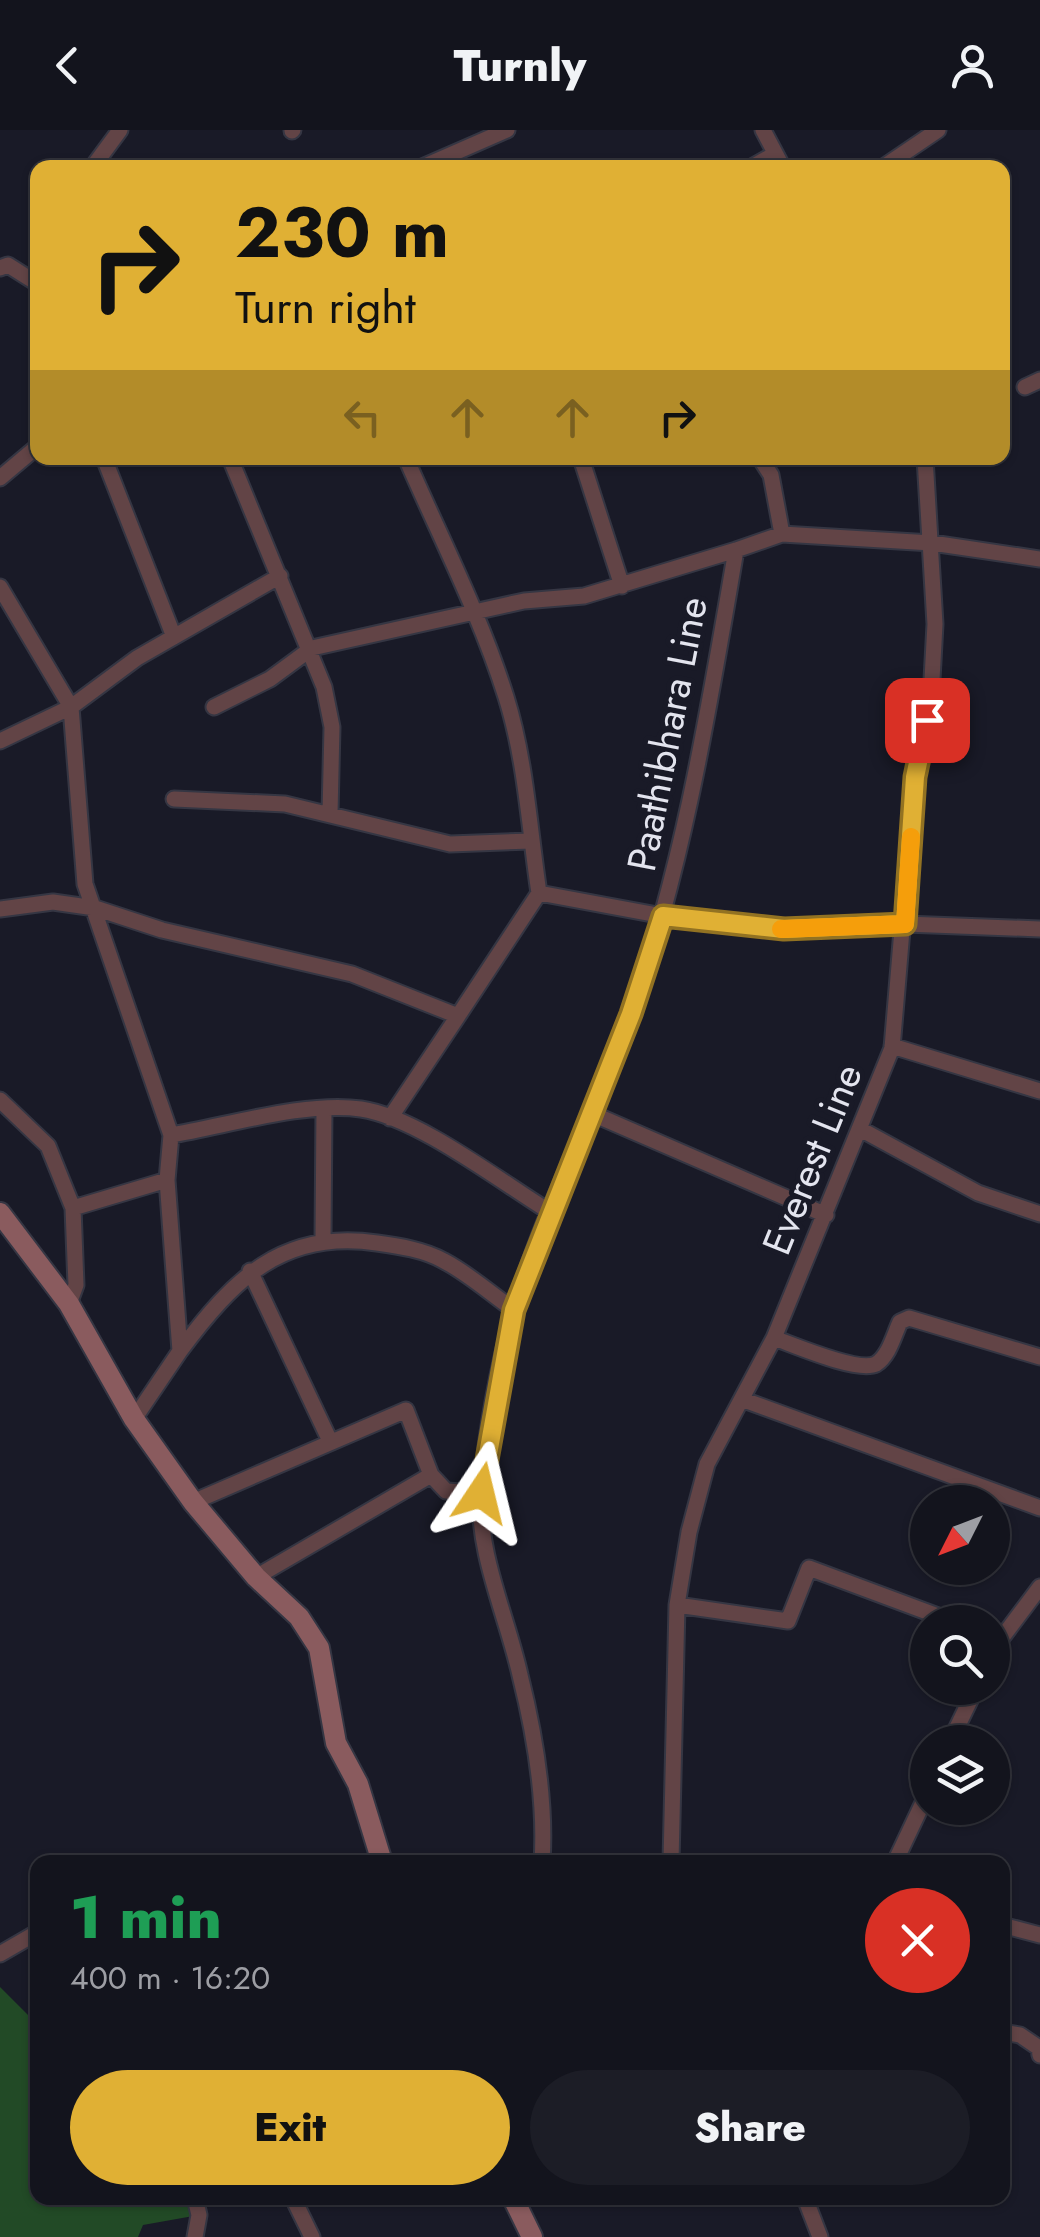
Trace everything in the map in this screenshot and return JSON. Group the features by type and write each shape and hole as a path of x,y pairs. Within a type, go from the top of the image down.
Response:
{"street":[{"path":"98,160 120,130"},
{"path":"438,160 506,130"},
{"path":"763,130 779,160"},
{"path":"894,160 938,130"},
{"path":"0,268 8,265 30,279"},
{"path":"0,478 30,453"},
{"path":"107,465 174,637"},
{"path":"233,465 312,648 332,727 330,814"},
{"path":"390,1118 538,893 519,746 476,612 409,465"},
{"path":"583,465 622,586"},
{"path":"765,465 771,475 782,534"},
{"name":"Everest Line","path":"671,1855 672,1673 677,1605 708,1464 774,1338 862,1130 892,1046 915,777 931,698 935,624 926,465"},
{"name":"Paathibhara Line","path":"542,1855 543,1811 521,1676 489,1561 481,1493 514,1310 550,1212 593,1114 663,916 696,786 736,550 782,534 932,543 1040,559"},
{"path":"214,707 270,680 312,648 476,612 622,586 736,550"},
{"path":"0,741 71,706 174,637 280,576"},
{"path":"0,587 71,706 85,884 171,1135 166,1180 180,1351"},
{"path":"174,799 285,804 450,844 531,841"},
{"path":"538,893 663,916 784,929 905,924 1040,929"},
{"path":"0,909 52,902 95,908 162,930 352,974 458,1016"},
{"path":"892,1046 1040,1092"},
{"path":"0,1100 48,1146 73,1208 76,1285 68,1304"},
{"path":"171,1135 324,1109 362,1109 390,1118 550,1212"},
{"path":"324,1109 324,1240"},
{"path":"593,1114 826,1214"},
{"path":"862,1130 978,1193 1040,1214"},
{"path":"73,1208 166,1180"},
{"path":"0,1213 26,1242 68,1304 134,1419 194,1502 256,1577 298,1617 320,1648 336,1743 358,1784 380,1855"},
{"path":"134,1419 180,1351 220,1300 250,1271 324,1240 400,1246 442,1260 514,1310"},
{"path":"250,1271 330,1441"},
{"path":"774,1338 859,1366 874,1365 885,1354 900,1322 909,1318 1040,1357"},
{"path":"744,1400 1040,1508"},
{"path":"194,1502 406,1410 431,1475 446,1491 481,1493"},
{"path":"256,1577 431,1475"},
{"path":"677,1605 788,1621 809,1568 910,1606"},
{"path":"1010,1624 1040,1586"},
{"path":"898,1855 912,1825"},
{"path":"1010,1926 1040,1935"},
{"path":"0,1954 30,1937"},
{"path":"1010,2033 1020,2035 1039,2048 1040,2055"},
{"path":"195,2237 196,2205"},
{"path":"296,2205 312,2237"},
{"path":"517,2205 532,2237"},
{"path":"808,2205 820,2237"}],"green space":[{"path":"0,1987 30,2017 30,2205 197,2205 199,2215 143,2225 138,2237 0,2237"}],"slow traffic":[{"path":"781,929 905,924 911,837"}],"route":[{"path":"481,1493 514,1310 631,1014 663,916 784,929 905,924 915,777 927,720"}]}
